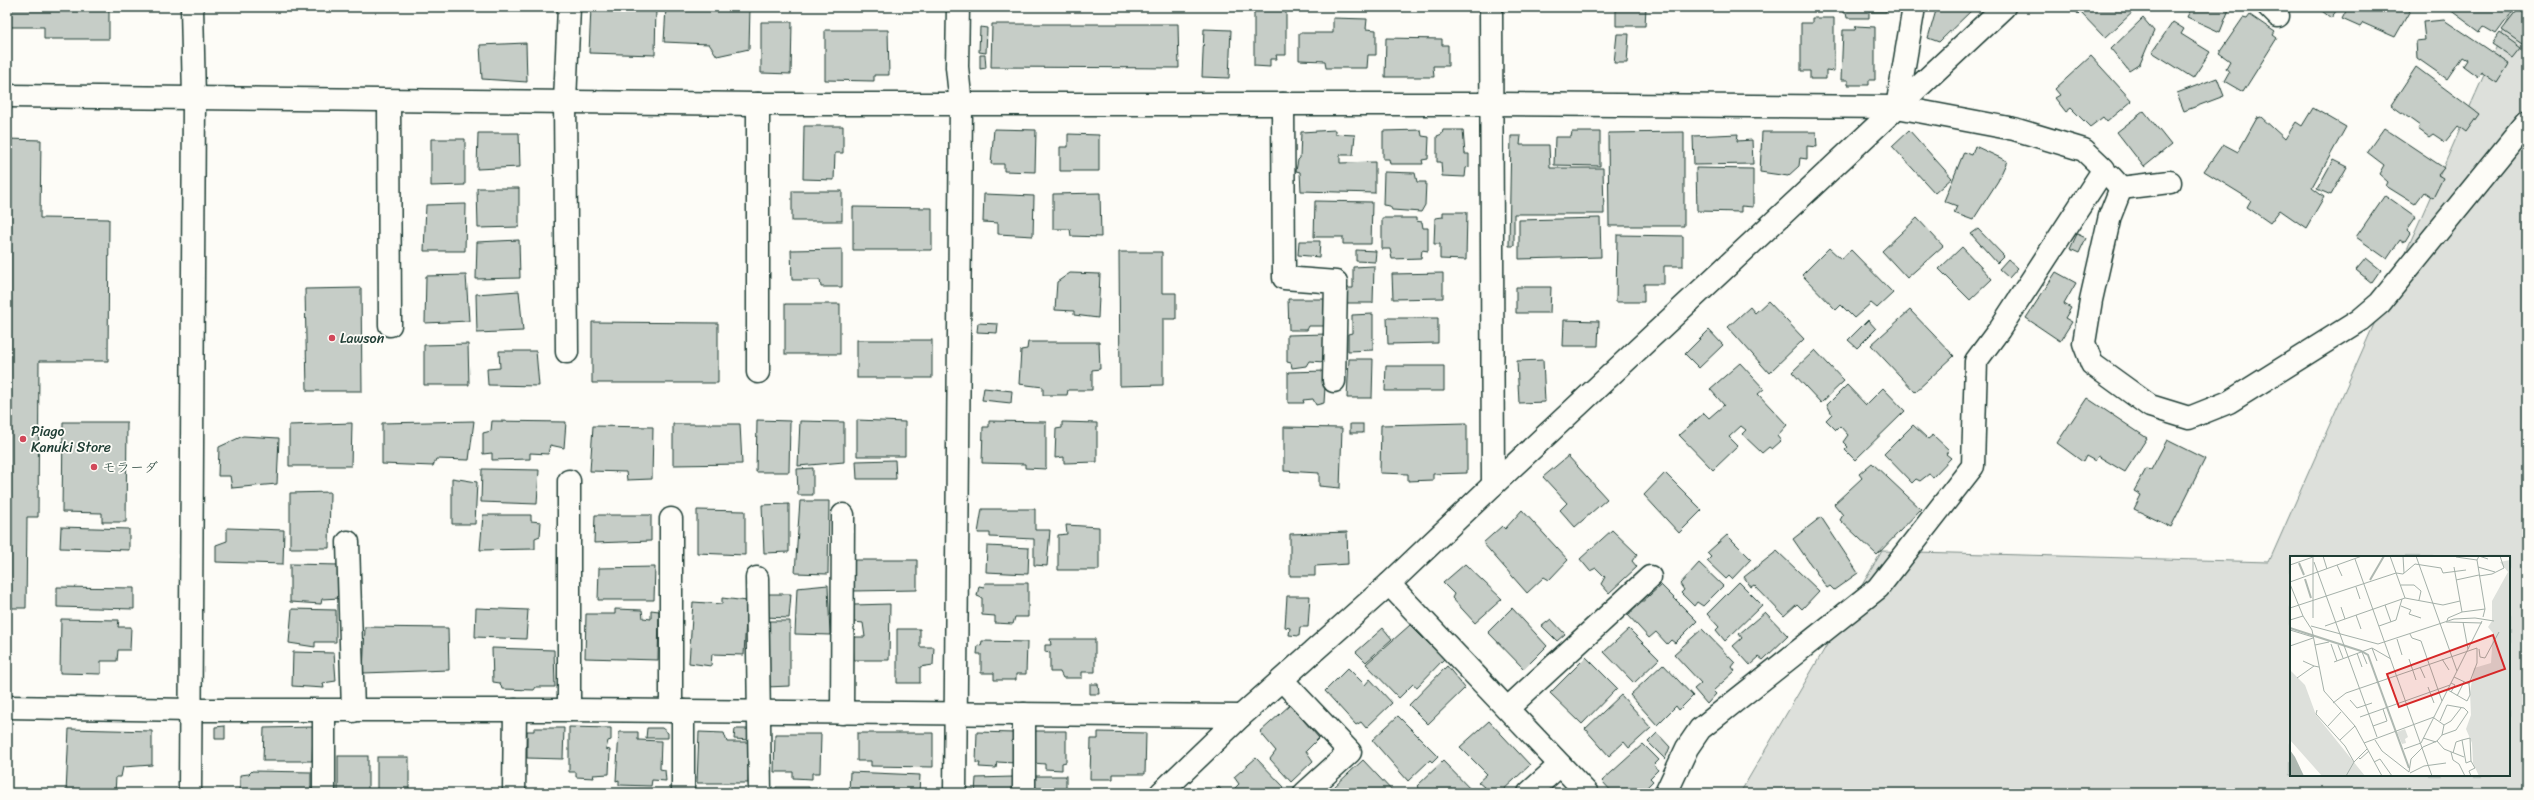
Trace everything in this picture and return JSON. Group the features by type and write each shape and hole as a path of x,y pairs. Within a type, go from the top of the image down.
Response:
{"street":[{"path":"190,793 194,99 192,7"},
{"path":"567,352 565,102 569,7"},
{"path":"955,793 961,105 957,67 958,7"},
{"path":"1491,7 1490,104 1493,485"},
{"path":"1897,107 1914,7"},
{"path":"1161,793 1241,716 1283,681 1390,584 1493,485 2004,7"},
{"path":"7,96 758,104 1490,104 1897,107 2014,129 2084,150 2121,188"},
{"path":"389,101 390,325"},
{"path":"758,104 758,372"},
{"path":"1283,104 1284,278 1336,282 1334,381"},
{"path":"2121,188 2110,216 2091,300 2084,343 2092,364 2113,381 2150,406 2189,418 2228,402 2360,320 2375,307 2527,122"},
{"path":"1666,793 1687,748 1700,729 1878,588 1973,466 1976,361 1999,330 2104,169"},
{"path":"2121,188 2170,182"},
{"path":"569,481 569,710"},
{"path":"842,713 843,515"},
{"path":"671,519 677,711 682,793"},
{"path":"348,542 353,711"},
{"path":"1508,708 1650,577"},
{"path":"757,578 760,793"},
{"path":"1390,584 1587,793"},
{"path":"1283,681 1350,752 1305,793"},
{"path":"7,707 324,711 569,710 1241,716"},
{"path":"514,793 515,710"},
{"path":"324,711 324,793"},
{"path":"1024,714 1024,793"},
{"path":"1529,793 1560,765"}],"shaded area":[{"path":"2514,7 2527,7 2527,793 1740,793 1882,551 2269,562"}],"building":[{"path":"7,7 109,7 109,39 44,39 44,27 7,27"},
{"path":"591,7 656,7 655,55 589,53"},
{"path":"666,7 750,7 749,49 717,56 709,44 664,42"},
{"path":"1254,7 1286,7 1286,55 1276,55 1277,59 1270,59 1270,67 1254,66"},
{"path":"1352,7 1378,7 1378,9 1352,10"},
{"path":"1388,7 1434,7 1434,9 1388,9"},
{"path":"1616,7 1646,7 1645,26 1616,26"},
{"path":"1806,7 1829,7 1829,11 1806,10"},
{"path":"1842,7 1886,7 1886,12 1869,12 1869,18 1847,18 1846,13 1843,13"},
{"path":"1937,7 1975,7 1939,42 1928,38"},
{"path":"2072,7 2132,7 2135,10 2105,38 2080,12 2078,14"},
{"path":"2192,7 2230,7 2220,32 2187,17"},
{"path":"2325,7 2339,7 2331,18 2322,11"},
{"path":"2348,7 2412,7 2395,37 2363,23 2360,27 2342,19"},
{"path":"2446,7 2516,7 2496,34 2484,27 2480,32"},
{"path":"2520,7 2527,7 2527,38 2522,44 2502,30"},
{"path":"2250,15 2275,32 2273,35 2277,38 2243,92 2224,81 2229,72 2226,68 2230,61 2219,53 2243,18 2247,19"},
{"path":"1333,18 1367,19 1366,29 1376,30 1376,55 1368,55 1367,68 1326,68 1325,61 1299,60 1299,33 1333,33"},
{"path":"1812,18 1834,18 1834,71 1826,70 1826,79 1810,79 1810,71 1801,71 1801,23 1812,23"},
{"path":"2143,18 2154,31 2140,64 2129,71 2111,49"},
{"path":"2444,20 2509,64 2497,83 2481,72 2478,77 2463,66 2467,60 2462,57 2447,79 2417,58 2416,41 2425,40 2423,22"},
{"path":"761,22 792,22 791,74 761,73"},
{"path":"2173,22 2184,29 2181,34 2210,52 2193,78 2152,52"},
{"path":"992,24 1178,24 1179,68 991,67"},
{"path":"1856,26 1875,27 1875,80 1869,80 1869,85 1848,85 1848,80 1841,80 1843,30 1855,30"},
{"path":"980,27 987,28 986,53 979,52"},
{"path":"1204,29 1231,30 1229,78 1202,77"},
{"path":"825,30 888,30 889,75 874,75 874,81 825,80"},
{"path":"2500,33 2521,48 2513,58 2492,44"},
{"path":"1617,34 1629,34 1627,63 1614,63"},
{"path":"1386,38 1442,39 1442,45 1448,45 1448,66 1433,66 1434,77 1385,77"},
{"path":"526,43 527,82 482,79 480,45"},
{"path":"980,55 985,55 986,68 980,69"},
{"path":"2091,56 2132,101 2107,122 2103,117 2090,127 2071,108 2066,112 2055,98 2060,95 2055,89"},
{"path":"2416,67 2479,114 2466,132 2458,126 2445,142 2433,134 2429,137 2418,129 2420,126 2391,105"},
{"path":"2217,78 2224,96 2184,111 2177,93"},
{"path":"2313,108 2346,127 2312,188 2324,197 2306,228 2280,210 2270,223 2247,207 2251,200 2204,171 2223,144 2238,152 2257,118 2261,117 2285,139 2296,122 2302,126"},
{"path":"2144,111 2171,145 2144,167 2117,132"},
{"path":"804,126 843,126 843,153 835,153 834,180 803,179"},
{"path":"2384,128 2444,168 2438,175 2443,178 2433,198 2424,192 2415,204 2386,186 2388,182 2379,174 2384,165 2367,152"},
{"path":"994,129 1036,130 1035,172 1004,171 1004,164 991,164"},
{"path":"1335,130 1335,134 1355,135 1353,155 1340,155 1340,163 1375,162 1375,193 1301,191 1300,172 1296,171 1298,160 1300,158 1301,132"},
{"path":"1421,130 1422,136 1429,137 1428,159 1422,160 1423,164 1390,164 1389,159 1383,159 1383,131"},
{"path":"1443,130 1463,130 1465,154 1469,154 1469,167 1466,168 1465,177 1442,176 1441,162 1437,162 1437,136 1442,134"},
{"path":"1909,130 1952,178 1935,193 1892,146"},
{"path":"1572,132 1600,132 1600,166 1554,165 1555,137 1571,137"},
{"path":"1684,132 1684,226 1609,226 1608,133"},
{"path":"1762,132 1816,132 1817,147 1807,146 1807,159 1800,158 1799,166 1788,176 1760,172"},
{"path":"478,133 519,133 520,167 477,169"},
{"path":"1068,134 1099,135 1099,171 1060,171 1060,147 1068,147"},
{"path":"1738,134 1737,141 1752,140 1753,164 1694,165 1693,136"},
{"path":"1511,136 1521,136 1520,145 1549,145 1550,168 1603,168 1604,214 1514,214 1514,246 1509,246"},
{"name":"Piago Kanuki Store","path":"7,139 41,140 40,218 109,219 108,361 39,361 38,517 27,517 26,608 7,608"},
{"path":"431,139 465,139 465,185 431,186"},
{"path":"1975,146 2007,161 1998,181 1973,220 1954,213 1957,206 1944,201 1964,152 1972,155"},
{"path":"2333,160 2347,167 2331,195 2317,189"},
{"path":"1696,168 1753,169 1753,207 1741,206 1741,212 1697,211"},
{"path":"1384,172 1415,173 1417,182 1426,182 1425,205 1421,212 1392,210 1390,206 1383,205"},
{"path":"477,188 519,188 519,227 478,228"},
{"path":"792,191 842,191 842,221 792,221"},
{"path":"1100,193 1101,237 1071,236 1070,229 1053,229 1053,194"},
{"path":"984,194 1034,196 1033,236 998,234 998,223 983,222"},
{"path":"2385,195 2416,217 2407,230 2410,233 2404,243 2400,240 2387,259 2356,237"},
{"path":"1315,201 1372,202 1371,244 1343,244 1343,237 1314,237"},
{"path":"466,204 465,251 424,251 426,205"},
{"path":"853,207 932,208 932,250 853,250"},
{"path":"1443,212 1467,212 1466,260 1440,259 1440,244 1434,244 1435,218 1443,217"},
{"path":"1382,218 1416,218 1416,221 1422,222 1423,228 1428,228 1428,251 1422,250 1421,258 1392,259 1390,249 1382,249"},
{"path":"1600,218 1601,257 1519,259 1519,220"},
{"path":"1917,218 1943,246 1907,278 1882,251"},
{"path":"1978,229 2004,256 1997,263 1971,234"},
{"path":"2077,234 2086,238 2079,253 2070,249"},
{"path":"1617,235 1683,236 1683,266 1664,266 1664,284 1644,284 1644,302 1616,302"},
{"path":"519,240 520,278 476,279 477,242"},
{"path":"1299,241 1320,241 1319,257 1298,255"},
{"path":"1962,247 1992,279 1970,300 1939,269"},
{"path":"1829,248 1841,259 1851,250 1893,293 1877,308 1871,303 1854,318 1841,305 1836,310 1802,275"},
{"path":"842,249 842,287 821,287 820,280 792,280 791,250"},
{"path":"1356,250 1376,251 1375,262 1356,261"},
{"path":"1119,252 1162,252 1162,293 1176,293 1176,319 1163,319 1163,385 1120,386"},
{"path":"2366,258 2381,270 2372,283 2356,270"},
{"path":"2008,259 2018,268 2009,278 1999,269"},
{"path":"1374,266 1373,303 1345,303 1345,288 1353,288 1353,267"},
{"path":"2056,272 2076,283 2064,304 2071,308 2065,318 2072,322 2060,341 2026,318"},
{"path":"1070,273 1100,274 1098,318 1074,315 1074,311 1055,310 1057,282"},
{"path":"1443,273 1443,298 1393,299 1392,274"},
{"path":"466,275 469,321 425,323 426,276"},
{"path":"1516,287 1551,287 1550,313 1516,313"},
{"path":"361,288 362,391 307,391 305,289"},
{"path":"519,291 523,331 477,333 476,294"},
{"path":"1288,299 1327,299 1325,326 1309,326 1307,330 1289,330"},
{"path":"1768,301 1804,339 1769,373 1728,327 1750,307 1755,313"},
{"path":"785,304 840,304 840,354 785,354"},
{"path":"1910,310 1954,356 1915,392 1871,345"},
{"path":"1373,314 1373,350 1348,351 1348,334 1352,333 1352,315"},
{"path":"1387,318 1438,318 1438,343 1388,344"},
{"path":"1564,320 1599,321 1598,346 1563,346"},
{"path":"1868,320 1876,329 1857,348 1848,340"},
{"path":"592,322 718,323 718,383 592,383"},
{"path":"978,323 998,324 997,333 977,332"},
{"path":"1709,330 1723,345 1699,368 1685,354"},
{"path":"1327,334 1325,362 1309,361 1306,366 1292,368 1291,363 1287,362 1287,335"},
{"path":"857,340 932,340 932,378 857,378"},
{"path":"1028,342 1099,342 1100,369 1092,370 1092,390 1068,390 1067,395 1043,395 1043,387 1019,384 1021,350 1027,349"},
{"path":"468,344 469,385 424,385 424,345"},
{"path":"1815,350 1844,381 1821,403 1792,372"},
{"path":"499,351 536,351 539,386 488,385 487,369 500,368"},
{"path":"1349,359 1373,359 1372,398 1347,398"},
{"path":"1543,360 1545,402 1519,403 1517,361"},
{"path":"1740,363 1764,389 1758,394 1787,425 1777,436 1781,441 1772,449 1769,447 1762,453 1742,434 1746,430 1741,426 1729,437 1738,446 1713,470 1679,435 1704,413 1709,418 1724,405 1710,389"},
{"path":"1386,366 1444,366 1444,391 1385,391"},
{"path":"1326,371 1324,403 1316,405 1313,399 1303,400 1304,403 1288,403 1288,372"},
{"path":"1847,385 1866,405 1883,388 1905,411 1855,460 1845,450 1848,447 1843,442 1848,435 1840,426 1836,430 1826,420 1832,414 1827,405"},
{"path":"984,388 1012,391 1011,403 982,400"},
{"path":"2087,398 2147,438 2125,472 2098,456 2095,461 2086,456 2083,462 2057,443"},
{"path":"757,420 790,421 789,472 756,472"},
{"path":"857,420 905,422 905,456 857,456"},
{"path":"474,421 469,460 436,459 433,466 382,464 382,423"},
{"path":"492,421 566,422 564,448 550,445 548,454 530,453 530,459 492,460 492,453 483,454 483,433 491,431"},
{"path":"800,421 844,422 844,462 798,466"},
{"path":"989,421 1046,422 1046,469 1025,468 1025,464 982,463 983,427 989,427"},
{"name":"モラーダ","path":"63,422 127,422 126,522 102,522 102,513 62,512"},
{"path":"1062,422 1097,423 1097,462 1064,463 1064,457 1055,458 1056,429 1062,428"},
{"path":"352,423 351,466 289,466 289,425"},
{"path":"1467,423 1467,473 1433,474 1433,480 1408,481 1408,474 1380,473 1381,425"},
{"path":"673,424 740,424 742,464 673,465"},
{"path":"1350,424 1363,424 1363,433 1350,433"},
{"path":"1913,425 1928,439 1933,435 1949,450 1946,454 1951,458 1933,477 1929,474 1920,481 1916,479 1912,483 1884,454"},
{"path":"593,426 653,427 652,479 627,480 626,472 590,471"},
{"path":"1284,427 1342,428 1340,488 1319,486 1319,473 1284,471"},
{"path":"243,436 279,438 277,484 232,488 230,476 218,476 219,447"},
{"path":"2167,440 2205,459 2171,527 2134,509 2141,495 2134,491 2146,469 2151,470"},
{"path":"1568,456 1607,499 1575,527 1560,510 1567,503 1543,477"},
{"path":"895,460 896,479 857,479 856,461"},
{"path":"1872,463 1921,509 1877,555 1840,520 1843,515 1834,504 1862,478 1859,474"},
{"path":"813,468 813,495 798,495 797,469"},
{"path":"482,469 539,470 537,504 481,502"},
{"path":"1665,473 1702,510 1679,533 1644,495"},
{"path":"452,478 477,482 475,524 452,524"},
{"path":"330,492 329,548 290,548 290,493"},
{"path":"800,501 829,501 828,574 795,573"},
{"path":"789,504 789,552 764,553 762,505"},
{"path":"982,509 1035,509 1035,530 1050,530 1047,566 1034,565 1034,539 990,537 990,533 978,533"},
{"path":"697,510 745,511 745,555 697,553"},
{"path":"1522,510 1568,560 1549,580 1544,577 1527,593 1483,543 1502,526 1505,529"},
{"path":"483,515 531,515 531,521 541,522 540,536 535,538 535,549 480,550"},
{"path":"595,515 651,515 651,541 594,543"},
{"path":"1821,517 1858,573 1834,590 1830,586 1827,588 1793,539"},
{"path":"1066,525 1099,527 1099,570 1058,570 1058,535 1067,534"},
{"path":"61,527 129,529 129,550 60,548"},
{"path":"227,528 284,530 283,564 216,562 216,545 227,541"},
{"path":"1612,530 1637,554 1632,561 1637,567 1609,593 1601,584 1605,577 1596,568 1590,571 1580,559"},
{"path":"1347,532 1348,564 1315,566 1315,576 1290,576 1290,534"},
{"path":"1727,535 1751,559 1732,579 1729,576 1726,579 1707,561 1711,557 1707,553"},
{"path":"987,546 1029,548 1028,574 986,572"},
{"path":"1777,551 1819,591 1802,609 1797,604 1784,616 1754,585 1751,587 1744,577"},
{"path":"852,560 917,560 917,590 852,591"},
{"path":"1699,563 1723,586 1703,606 1697,602 1694,606 1681,593 1684,590 1680,584"},
{"path":"290,564 340,565 340,598 322,599 321,604 290,602"},
{"path":"1465,564 1502,599 1475,623 1452,598 1454,594 1443,583"},
{"path":"655,567 654,600 598,600 599,568"},
{"path":"1739,582 1762,605 1725,641 1716,630 1719,627 1707,614"},
{"path":"985,583 1028,583 1028,617 1015,617 1013,624 995,623 995,616 982,615 982,598 977,596 979,586 984,587"},
{"path":"828,585 830,635 795,634 797,588"},
{"path":"1661,585 1697,621 1675,643 1671,640 1667,644 1656,632 1649,638 1628,615"},
{"path":"57,587 134,588 134,609 57,607"},
{"path":"764,594 791,594 789,618 764,617"},
{"path":"1287,596 1310,596 1308,627 1300,627 1299,636 1289,635 1290,628 1285,627"},
{"path":"722,598 747,601 744,655 712,654 711,666 689,663 693,602 722,604"},
{"path":"890,604 889,660 854,660 853,637 865,637 863,623 854,622 854,605"},
{"path":"476,608 528,610 526,639 475,637"},
{"path":"1512,608 1547,646 1524,669 1488,632"},
{"path":"292,609 336,610 336,642 315,642 315,647 289,643"},
{"path":"615,609 642,610 643,618 651,619 651,610 659,611 658,660 585,658 586,614 615,614"},
{"path":"1765,612 1788,636 1763,660 1759,657 1750,665 1733,646 1742,638 1739,634"},
{"path":"61,619 119,620 118,627 131,627 130,650 118,650 117,661 101,661 101,674 60,673"},
{"path":"1551,619 1565,634 1557,641 1542,626"},
{"path":"763,621 790,621 790,686 766,687"},
{"path":"1410,625 1444,659 1417,687 1413,684 1399,698 1366,664"},
{"path":"365,627 448,628 449,670 363,673"},
{"path":"1383,628 1392,639 1366,662 1356,652"},
{"path":"897,629 920,629 920,647 934,647 933,665 920,667 920,683 897,683"},
{"path":"1629,629 1659,659 1634,683 1604,652"},
{"path":"1702,629 1735,663 1732,667 1735,671 1713,691 1716,694 1707,704 1694,689 1701,683 1674,654"},
{"path":"1050,639 1095,639 1095,672 1082,672 1082,678 1063,678 1060,672 1050,672 1050,653 1045,652 1045,645 1051,645"},
{"path":"982,641 1027,642 1026,674 1016,674 1016,680 994,680 994,673 981,673 981,654 977,654 978,645 981,646"},
{"path":"492,648 554,650 555,687 536,687 534,690 502,689 500,683 493,682"},
{"path":"293,652 334,653 336,681 323,683 324,688 292,686"},
{"path":"1586,657 1617,688 1582,724 1550,693"},
{"path":"1663,664 1693,696 1679,710 1676,706 1657,725 1630,695"},
{"path":"1447,666 1465,688 1428,724 1409,705"},
{"path":"1348,668 1365,685 1370,679 1392,703 1366,728 1361,722 1356,725 1325,691"},
{"path":"1090,684 1098,684 1099,694 1090,694"},
{"path":"1621,695 1651,728 1629,748 1624,742 1609,756 1585,729"},
{"path":"1290,705 1319,738 1306,751 1313,761 1291,782 1270,759 1276,751 1260,732"},
{"path":"1398,716 1438,756 1432,762 1430,760 1408,781 1372,740"},
{"path":"1489,721 1530,765 1501,792 1499,790 1496,793 1491,793 1478,782 1487,774 1460,747"},
{"path":"225,726 225,739 215,739 215,727"},
{"path":"313,727 312,761 263,761 264,728"},
{"path":"569,727 611,728 611,740 608,741 606,749 610,750 609,774 593,775 594,778 576,777 576,772 569,772"},
{"path":"534,728 564,728 563,759 527,758 527,731 534,731"},
{"path":"647,728 662,728 668,733 668,738 646,738"},
{"path":"69,729 152,731 152,765 123,767 121,777 116,777 115,793 66,793"},
{"path":"735,729 751,729 750,740 734,739"},
{"path":"1033,731 1066,731 1066,762 1062,763 1062,770 1045,769 1045,764 1033,763"},
{"path":"619,732 638,732 638,740 661,741 660,769 665,770 666,781 652,780 651,786 619,785 619,780 616,781"},
{"path":"699,732 724,733 727,742 749,742 748,783 697,783"},
{"path":"977,732 1014,733 1015,763 997,762 996,768 979,767 980,763 976,763"},
{"path":"1098,732 1146,733 1145,774 1113,774 1113,779 1090,779 1091,739 1098,739"},
{"path":"857,733 933,733 933,767 871,766 871,761 857,761"},
{"path":"1657,733 1670,747 1665,759 1648,742"},
{"path":"775,734 821,734 820,773 812,773 812,779 793,778 793,772 774,772"},
{"path":"1643,744 1659,760 1654,765 1658,770 1650,778 1653,781 1641,793 1613,793 1602,781"},
{"path":"338,756 368,756 368,793 338,793"},
{"path":"377,757 409,757 409,793 377,793"},
{"path":"1256,758 1284,787 1279,793 1237,793 1234,789 1239,784 1234,777"},
{"path":"1363,760 1394,793 1340,793 1334,787"},
{"path":"1443,761 1474,793 1423,793 1417,786"},
{"path":"252,771 311,772 311,793 240,793 240,775 249,774"},
{"path":"850,772 920,775 919,793 849,793"},
{"path":"1034,776 1066,776 1066,793 1034,793"},
{"path":"1013,777 1012,793 975,793 976,778"},
{"path":"776,787 809,787 809,792 817,793 776,793"},
{"path":"1219,787 1224,793 1213,793"}],"place":[{"name":"Lawson","path":"332,338"},
{"name":"Piago Kanuki Store","path":"23,439"},
{"name":"モラーダ","path":"94,467"}]}
